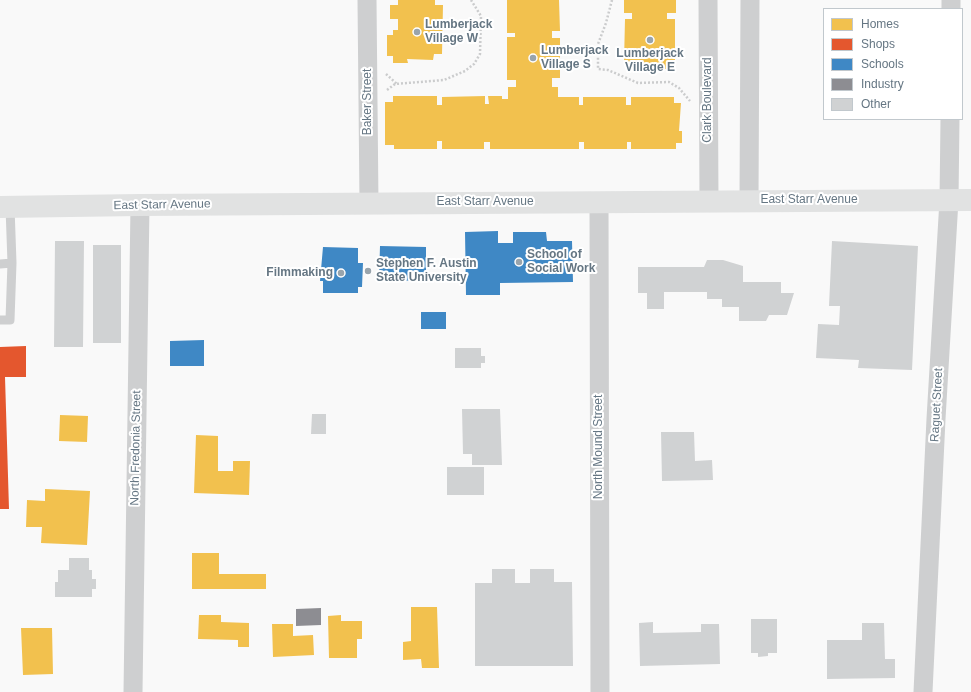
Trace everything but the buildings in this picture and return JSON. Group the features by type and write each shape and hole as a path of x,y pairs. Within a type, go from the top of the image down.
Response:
{"main road":[{"name":"East Starr Avenue","path":"5,207 749,200 971,200"}],"street":[{"name":"Baker Street","path":"367,0 369,203"},
{"name":"Clark Boulevard","path":"708,0 709,201"},
{"path":"749,200 750,0"},
{"name":"Raguet Street","path":"923,692 936,419 949,200 950,120"},
{"name":"North Mound Street","path":"599,202 600,692"},
{"name":"North Fredonia Street","path":"133,692 140,205"}],"lane":[{"path":"0,320 10,320 12,263 5,207"},
{"path":"0,264 12,263"}],"path":[{"path":"385,93 389,88 397,84 444,80 465,71 474,64 480,54 480,16 471,0"},
{"path":"612,0 597,48 598,69 608,70 638,83 669,82 688,96 691,102"},
{"path":"383,70 397,84"}],"place":[{"name":"Lumberjack Village W","path":"417,32"},
{"name":"Lumberjack Village E","path":"650,40"},
{"name":"Lumberjack Village S","path":"533,58"},
{"name":"School of Social Work","path":"519,262"},
{"name":"Stephen F. Austin State University","path":"368,271"},
{"name":"Filmmaking","path":"341,273"}]}
